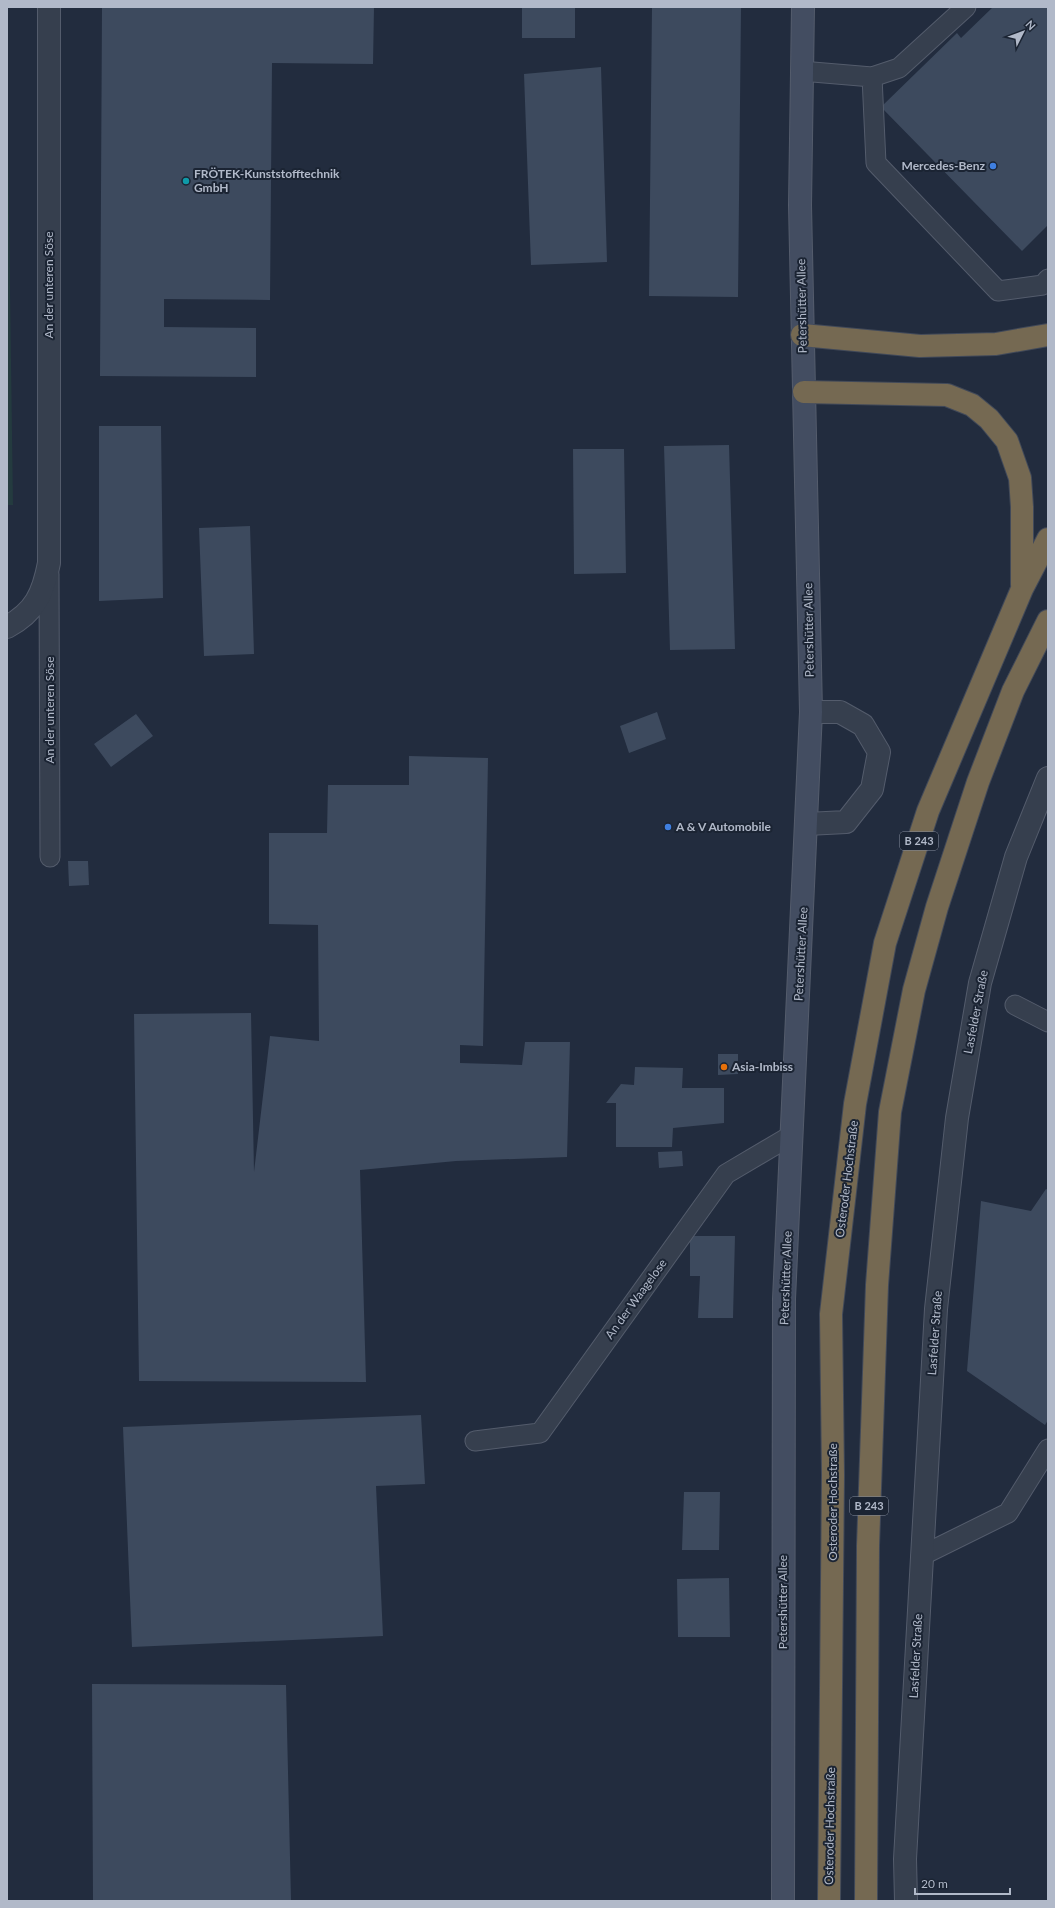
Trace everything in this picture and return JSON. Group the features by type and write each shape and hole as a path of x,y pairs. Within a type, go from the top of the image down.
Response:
{"highway":[{"path":"802,335 920,346 996,344 1048,335"},
{"path":"804,392 947,395 972,405 989,419 1007,441 1020,478 1022,507 1022,590"},
{"name":"B 243","path":"1022,590 1048,539"},
{"name":"Osteroder Hochstraße","path":"829,1901 833,1475 831,1314 855,1104 885,943 928,811 1022,590"},
{"name":"B 243","path":"866,1901 868,1538 877,1285 890,1112 914,990 937,907 978,782 1013,691 1048,621"}],"main road":[{"name":"Petershütter Allee","path":"783,1901 784,1299 811,712 802,335 803,7"}],"street":[{"name":"An der unteren Söse","path":"7,627 20,620 34,606 45,585 49,563 49,7"},
{"path":"807,824 846,822 872,789 879,752 863,725 840,712 811,712"},
{"name":"Lasfelder Straße","path":"906,1901 905,1859 936,1310 957,1118 980,983 1016,857 1048,778"}],"lane":[{"path":"802,71 872,77 899,68 966,7"},
{"path":"872,77 876,163 998,291 1043,285 1048,279"},
{"name":"An der unteren Söse","path":"49,563 50,856"},
{"path":"1015,1005 1048,1022"},
{"name":"An der Waagelose","path":"475,1441 540,1433 726,1174 792,1135"},
{"path":"921,1556 1008,1513 1048,1449"}],"green space":[{"path":"7,71 13,505 7,505"}],"building":[{"name":"FRÖTEK-Kunststofftechnik GmbH","path":"102,7 374,7 373,64 272,63 270,300 164,299 164,327 256,328 256,377 100,376"},
{"path":"522,7 575,7 575,38 522,38"},
{"path":"652,7 741,7 738,297 649,296"},
{"name":"Mercedes-Benz","path":"993,7 1048,7 1048,225 1022,251 881,107 957,33 961,38"},
{"path":"601,67 607,262 531,265 524,74"},
{"path":"99,426 161,426 163,598 99,601"},
{"path":"729,445 735,649 670,650 664,446"},
{"path":"573,449 624,449 626,573 574,574"},
{"path":"250,526 254,654 204,656 199,528"},
{"path":"657,712 666,739 629,753 620,726"},
{"path":"136,714 153,736 111,767 94,744"},
{"path":"409,756 488,758 483,1046 460,1045 460,1063 522,1065 525,1042 570,1042 567,1157 456,1161 360,1170 366,1382 139,1381 134,1014 251,1013 254,1172 270,1036 319,1041 318,925 269,924 269,833 327,833 328,785 409,785"},
{"path":"68,861 88,861 89,885 69,886"},
{"path":"718,1054 738,1054 738,1074 718,1075"},
{"path":"635,1067 683,1068 682,1088 724,1088 724,1123 673,1128 672,1147 616,1147 616,1103 606,1103 621,1084 634,1085"},
{"path":"682,1151 683,1166 659,1168 658,1152"},
{"path":"1046,1189 1048,1190 1048,1420 1045,1425 967,1371 981,1201 1031,1211"},
{"path":"690,1236 735,1236 733,1318 698,1318 700,1276 690,1276"},
{"path":"421,1415 425,1484 376,1486 383,1636 132,1647 123,1427"},
{"path":"684,1492 720,1492 719,1550 682,1550"},
{"path":"729,1578 730,1637 678,1637 677,1579"},
{"path":"92,1684 286,1685 291,1901 93,1901"}],"place":[{"name":"Mercedes-Benz","path":"993,166"},
{"name":"FRÖTEK-Kunststofftechnik GmbH","path":"186,181"},
{"name":"A & V Automobile","path":"668,827"},
{"name":"Asia-Imbiss","path":"724,1067"}]}
